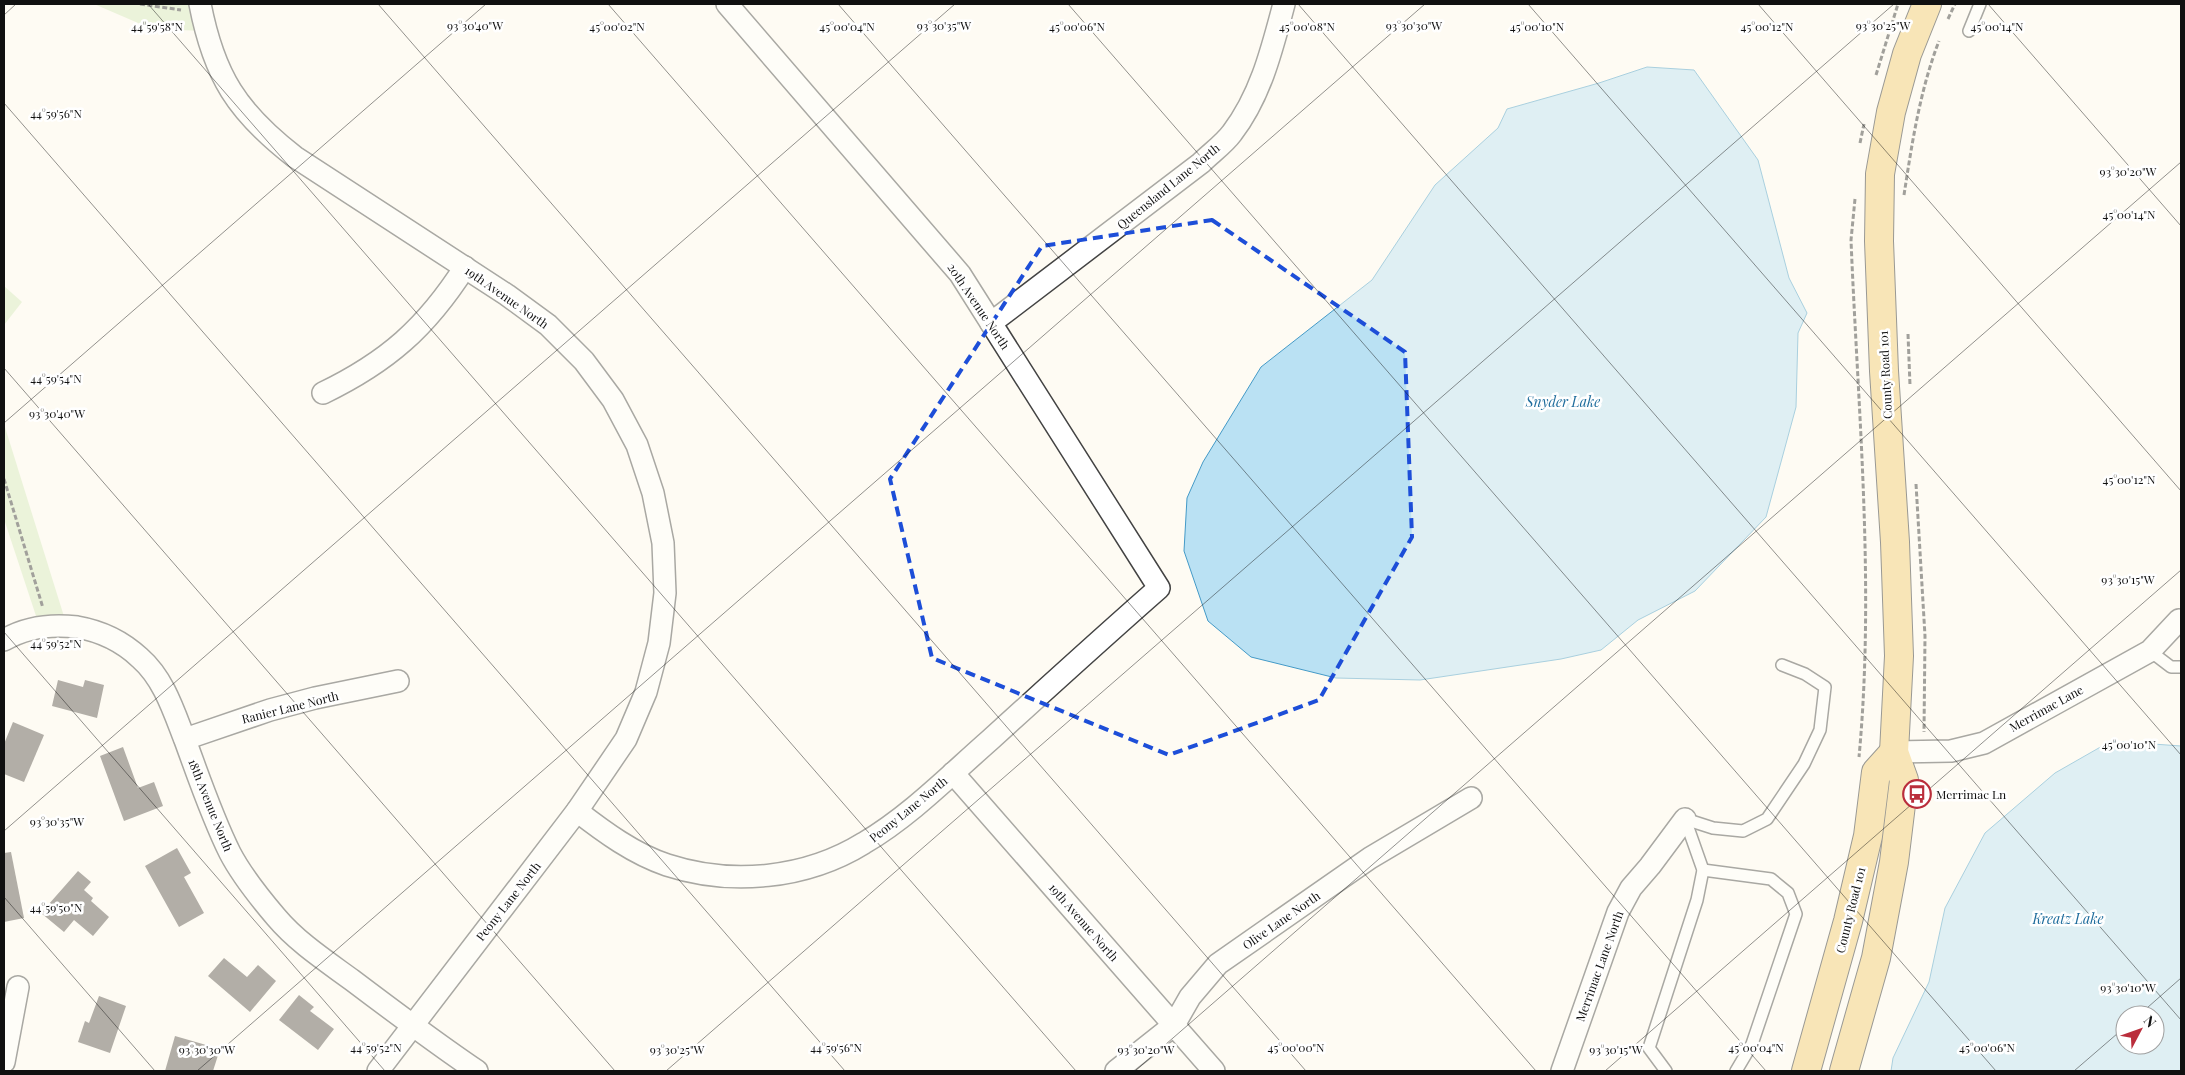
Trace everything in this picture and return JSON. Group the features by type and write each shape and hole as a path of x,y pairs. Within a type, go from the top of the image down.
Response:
{"main road":[{"name":"County Road 101","path":"1844,1071 1876,958 1894,862 1904,780 1894,752 1899,656 1895,542 1884,371 1879,241 1880,174 1893,104 1907,54 1926,4"},
{"name":"County Road 101","path":"1806,1071 1848,921 1866,846 1876,772 1894,752"}],"street":[{"name":"20th Avenue North","path":"726,4 960,274 1158,588"},
{"name":"Queensland Lane North","path":"991,322 1202,162 1232,134 1254,99 1269,61 1284,4"},
{"name":"19th Avenue North","path":"200,8 218,69 238,103 264,133 294,157 464,267 548,325 600,380 636,445 653,493 663,543 665,593 658,643 646,692 626,739 577,811"},
{"path":"322,393 357,376 393,352 425,322 464,267"},
{"name":"Peony Lane North","path":"378,1071 577,811 630,848 666,865 707,875 747,878 787,872 827,862 864,843 897,819 953,773 1158,588"},
{"name":"Merrimac Lane","path":"1894,752 1950,751 1984,743 2150,651 2179,620"},
{"path":"4,640 14,634 58,626"},
{"name":"18th Avenue North","path":"58,626 94,630 119,642 141,658 158,680 171,704 230,854 253,889 278,920 308,948 477,1071"},
{"name":"Ranier Lane North","path":"184,739 270,710 314,698 398,681"},
{"name":"19th Avenue North","path":"953,773 1214,1071"},
{"name":"Olive Lane North","path":"1116,1071 1174,1025 1190,997 1218,964 1370,858 1471,798"},
{"name":"Merrimac Lane North","path":"1562,1071 1618,912 1631,888 1685,819"},
{"path":"4,1062 18,987"}],"lane":[{"path":"1969,31 1980,4"},
{"path":"2150,651 2171,667 2181,667"},
{"path":"1685,819 1713,828 1743,831 1767,819 1804,764 1820,730 1825,687 1805,674 1782,665"},
{"path":"1666,1071 1649,1048 1696,900 1702,870 1685,819"},
{"path":"1702,870 1771,879 1788,893 1796,914 1752,1044 1736,1071"}],"path":[{"path":"140,4 200,8"},
{"path":"1874,79 1881,51 1898,4"},
{"path":"1859,153 1866,115"},
{"path":"1856,192 1851,240 1866,593 1865,692 1859,760"},
{"path":"4,479 58,626"}],"highlighted area":[{"path":"1212,220 1405,352 1412,537 1319,700 1169,755 932,658 890,479 1042,246"}],"green space":[{"path":"94,4 200,4 205,31 152,29"},
{"path":"4,286 22,302 4,325"},
{"path":"4,424 67,626 40,628 4,519"}],"water":[{"name":"Snyder Lake","path":"1647,67 1694,70 1758,160 1789,278 1807,313 1798,333 1796,407 1766,517 1695,591 1638,620 1601,650 1561,659 1420,680 1336,678 1251,657 1208,621 1184,551 1187,498 1203,462 1261,367 1372,280 1435,185 1498,128 1507,109 1599,83"},
{"name":"Kreatz Lake","path":"2111,741 2181,746 2181,1071 1891,1071 1893,1058 1929,982 1945,908 1985,833 2055,773"}],"building":[{"path":"58,680 83,687 85,680 104,685 97,718 52,706"},
{"path":"13,722 44,735 24,782 4,774 4,744"},
{"path":"123,747 138,788 154,782 163,806 124,821 100,756"},
{"path":"177,848 191,873 184,877 204,913 179,927 145,866"},
{"path":"11,852 24,918 4,922 4,853"},
{"path":"78,871 91,882 84,890 93,898 91,901 109,917 93,936 74,920 64,932 41,913"},
{"path":"224,958 247,977 258,965 276,981 250,1012 208,976"},
{"path":"299,995 314,1007 310,1011 334,1029 318,1050 279,1020"},
{"path":"99,996 126,1006 110,1053 78,1042 85,1021 89,1023"},
{"path":"175,1036 220,1049 213,1071 165,1071"}],"place":[{"name":"Merrimac Ln","path":"1917,794"}]}
